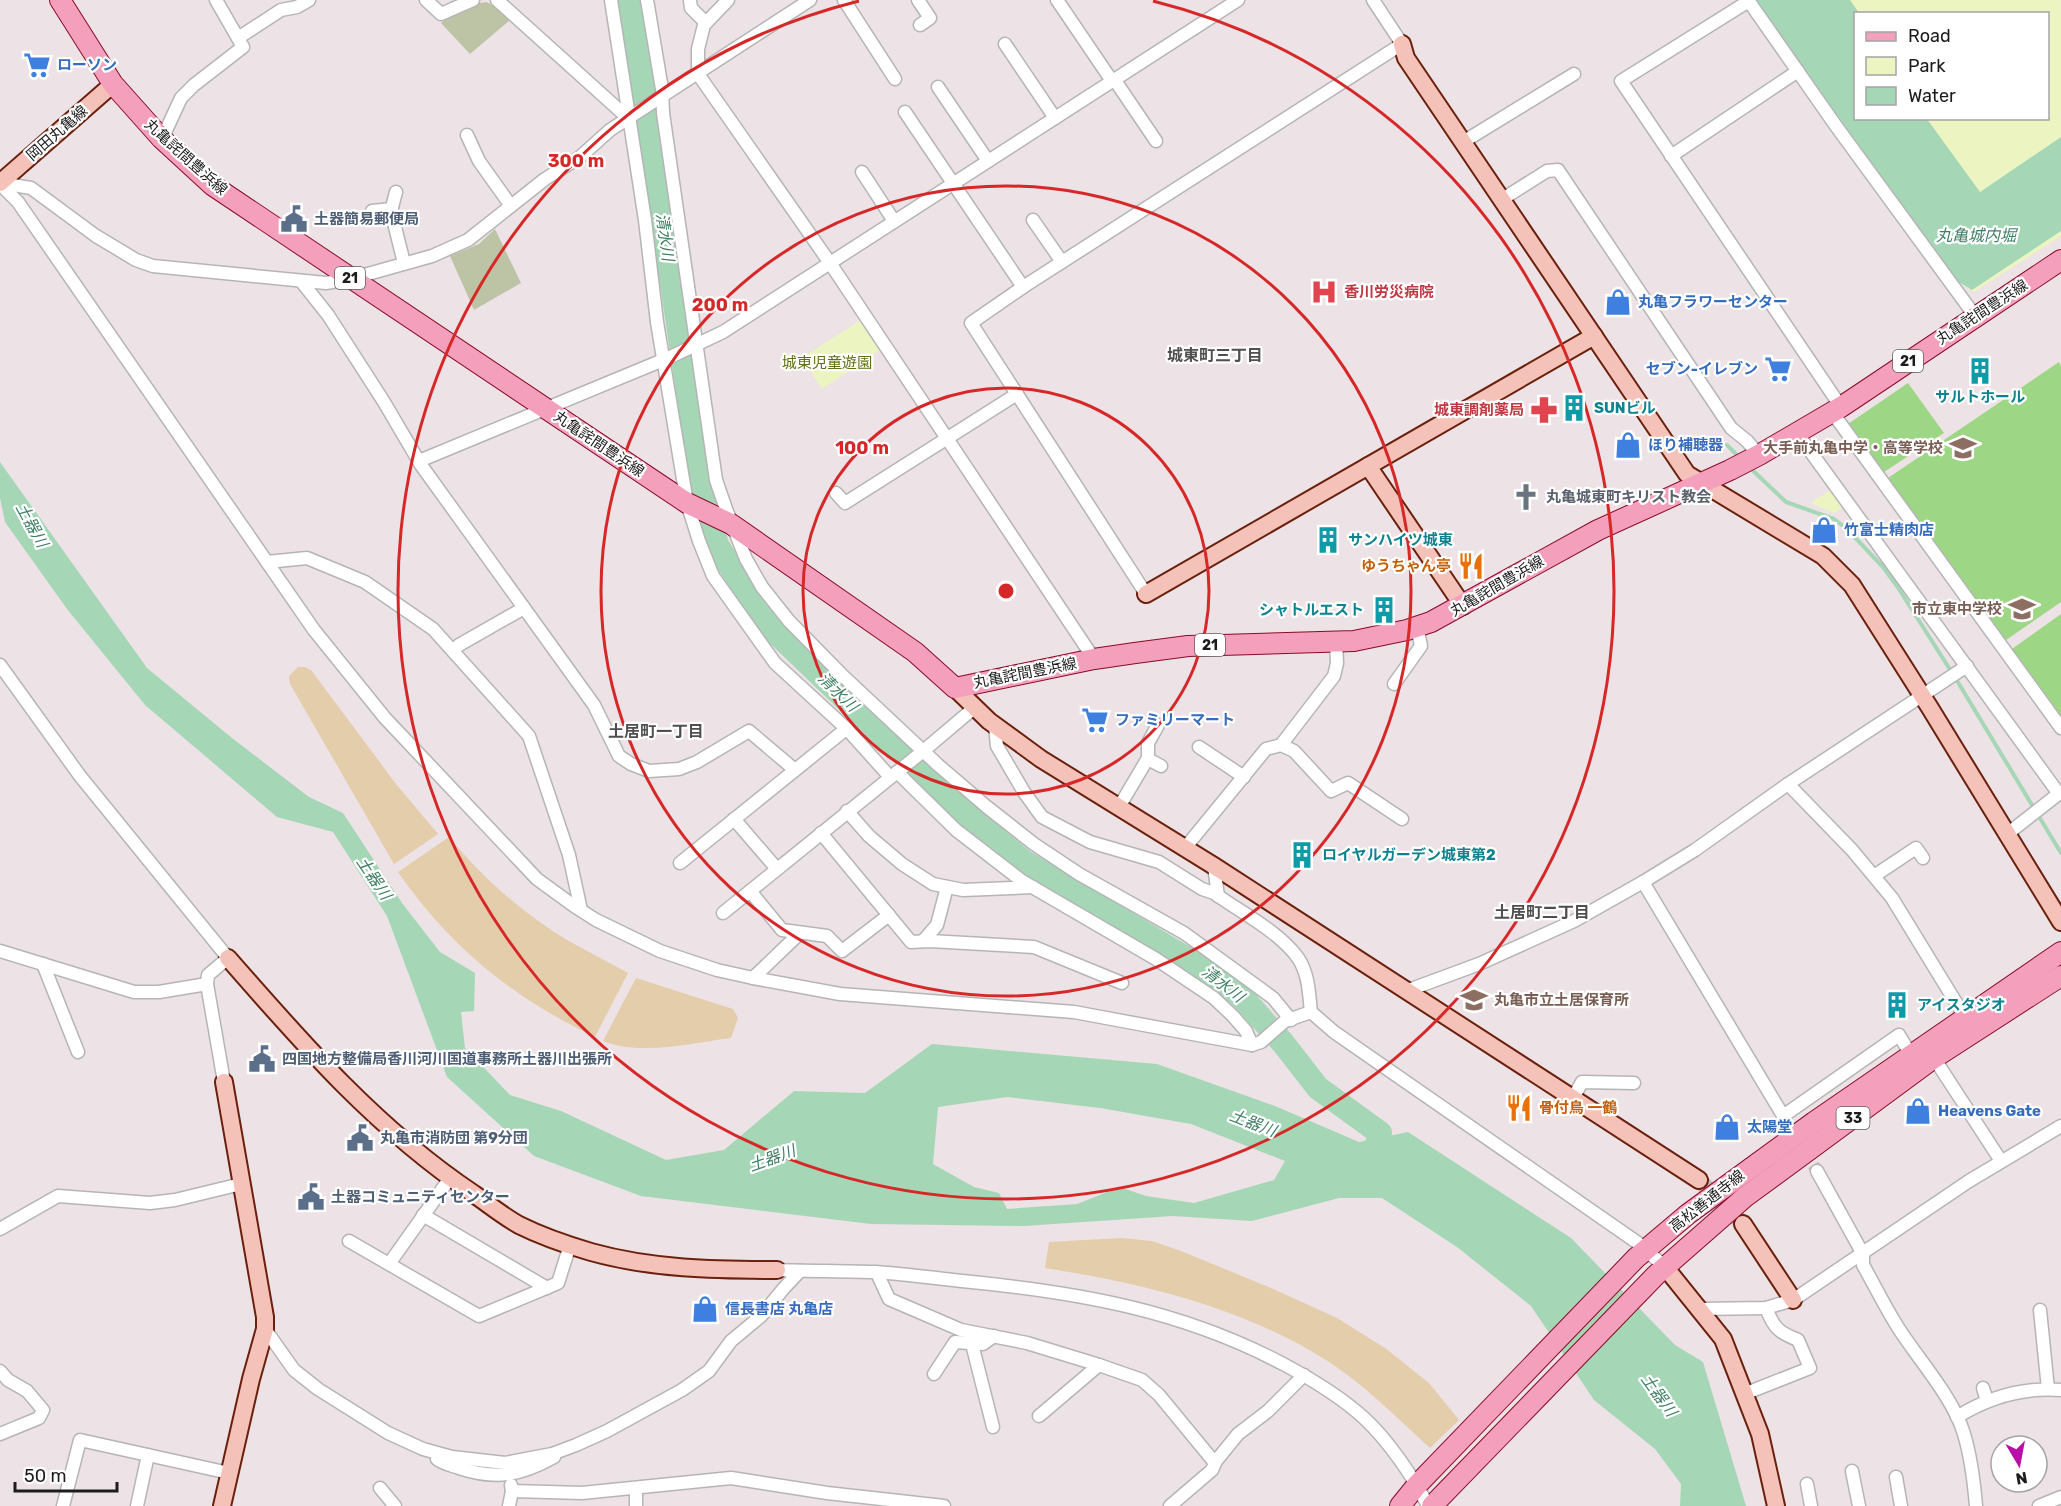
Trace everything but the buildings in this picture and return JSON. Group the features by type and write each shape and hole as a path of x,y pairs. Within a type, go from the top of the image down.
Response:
{"main road":[{"name":"丸亀詫間豊浜線","path":"60,0 113,84 162,139 212,185 688,503 731,524 915,652 955,688 1095,659 1188,646 1371,638 1431,622 1598,530 1702,483 1797,433 1837,409 2061,260"},
{"name":"高松善通寺線","path":"1430,1506 1660,1271 1745,1197 1922,1061 1966,1019 2061,952"},
{"name":"高松善通寺線","path":"1400,1506 1421,1481 1641,1254 1730,1182 2061,976"}],"street":[{"path":"162,139 182,98 194,85 243,47 216,0"},
{"path":"238,38 281,10 297,7 309,0"},
{"path":"426,0 441,14 473,0"},
{"path":"496,0 628,118"},
{"path":"611,0 688,503 699,541 713,576 775,663 956,830 1022,881 1156,959 1214,998 1257,1043"},
{"path":"647,0 716,480 746,559 762,587 789,621 860,692 923,752 971,793 1034,844 1079,874 1184,933 1273,998 1288,1021"},
{"path":"690,0 691,8 706,23"},
{"path":"728,0 706,23 698,49 698,74 830,263 1095,659"},
{"path":"0,183 31,188 96,236 136,260 153,266 326,283 350,279 453,248 468,240 546,179 580,156 610,130 810,0"},
{"path":"844,0 896,79"},
{"path":"918,0 930,18 920,25"},
{"path":"1057,0 1156,141"},
{"path":"419,461 665,359 723,332 1238,0"},
{"path":"1373,0 1402,44 1406,57 1687,474 1803,543 1832,564 1852,585 2061,922"},
{"path":"1975,316 1748,1 1621,81 1837,409 2061,728"},
{"path":"1005,44 1055,118"},
{"path":"1402,44 1023,287 971,323 1146,594 1594,336"},
{"path":"1671,156 1798,71"},
{"path":"1463,141 1574,74"},
{"name":"岡田丸亀線","path":"0,183 113,84"},
{"path":"938,87 988,161"},
{"path":"904,112 914,137 952,183 1023,287"},
{"path":"467,135 479,161 511,206"},
{"path":"1501,200 1547,171 1558,170 1731,428 1747,441 1749,460"},
{"path":"862,171 894,221"},
{"path":"0,183 18,202 314,630 385,718 537,879 581,910 660,951 717,970 840,994 1074,1012 1257,1043 1288,1021 1311,1012"},
{"path":"396,192 392,209 404,264"},
{"path":"372,211 392,209"},
{"path":"1033,220 1062,262"},
{"path":"301,281 335,325 419,461 594,705 619,756 649,771 680,769 697,762 749,731 795,770"},
{"path":"836,493 845,503 1017,394"},
{"path":"1797,433 2060,793 2006,835"},
{"path":"1368,466 1463,606"},
{"path":"267,562 307,558 364,582 433,629 453,651 529,736 569,855 581,910"},
{"path":"453,651 459,645 524,608"},
{"path":"1394,684 1421,646 1417,627"},
{"path":"1185,848 1266,749 1281,745 1334,676 1337,663 1335,641"},
{"path":"0,665 80,776 228,958 318,1060 378,1119 450,1178 518,1224 592,1252 663,1266 714,1270 877,1272 1027,1287 1100,1299 1182,1320 1249,1346 1337,1397 1365,1419 1421,1481 1430,1506"},
{"path":"1406,991 1479,964 1574,921 1643,882 1695,850 1788,784 1967,666"},
{"path":"955,688 995,726 1041,759 1214,866 1699,1180"},
{"path":"723,913 923,752 974,708"},
{"path":"995,726 997,746 1024,792 1042,817 1090,842 1159,862 1218,896 1283,941 1299,959 1307,981 1311,1012 1334,1032 1445,1108 1641,1254 1700,1309 1723,1339 1760,1434 1774,1504"},
{"path":"1119,807 1148,759 1148,742 1158,726"},
{"path":"680,863 846,729"},
{"path":"1281,745 1294,751 1331,791 1348,783 1402,819"},
{"path":"1199,747 1244,777"},
{"path":"1148,759 1161,766"},
{"path":"1788,784 1852,850 1892,898 1966,1019"},
{"path":"848,811 869,836 902,864 933,885 963,890 1034,887"},
{"path":"734,819 777,869"},
{"path":"821,833 911,942 1034,947 1122,983"},
{"path":"1874,876 1916,848 1923,858"},
{"path":"1214,866 1218,896"},
{"path":"1643,882 1784,1118 1899,1035 2001,1161"},
{"path":"923,941 937,925 947,887"},
{"path":"750,891 782,930 827,936 842,951 889,915"},
{"path":"753,978 800,933"},
{"path":"0,951 134,992 159,993 207,984"},
{"path":"222,1506 251,1379 265,1329 265,1317 207,984 208,975 228,958"},
{"path":"43,963 78,1052"},
{"path":"1573,1098 1582,1082 1634,1083"},
{"path":"1700,1309 1766,1308 1793,1300 2001,1161 2061,1126"},
{"path":"1817,1171 1863,1254 1863,1265 1899,1330 1922,1360 1957,1417 1964,1433 1977,1506"},
{"path":"388,1264 450,1178"},
{"path":"0,1229 58,1196 150,1203 175,1200 241,1184"},
{"path":"423,1215 547,1288"},
{"path":"1743,1224 1793,1300"},
{"path":"349,1241 479,1316 558,1282 570,1245"},
{"path":"265,1329 294,1370 318,1389 388,1433 423,1449 452,1457 505,1463 552,1454 576,1445 607,1431 682,1390 709,1371 731,1341 761,1316 800,1271"},
{"path":"877,1272 889,1299 961,1330 1027,1343 1142,1380 1159,1395 1215,1463"},
{"path":"1744,1394 1810,1368 1798,1340 1781,1333 1773,1325 1766,1308"},
{"path":"1957,1417 1987,1401 2009,1395 2055,1390 2041,1316 2055,1320"},
{"path":"934,1374 955,1342 983,1344 994,1336"},
{"path":"972,1344 993,1427"},
{"path":"1040,1416 1099,1365"},
{"path":"0,1371 8,1380 27,1391 42,1410 39,1418 0,1434"},
{"path":"1178,1504 1212,1470 1238,1434 1268,1411 1304,1376"},
{"path":"1983,1388 1987,1401"},
{"path":"63,1506 80,1440 229,1473"},
{"path":"423,1449 440,1462 470,1472 495,1476 517,1474 538,1466 576,1445"},
{"path":"137,1506 148,1455"},
{"path":"1852,1471 1859,1506"},
{"path":"508,1475 512,1491 509,1506"},
{"path":"1896,1477 1901,1506"},
{"path":"512,1491 582,1493 730,1478 827,1493 945,1506"},
{"path":"1807,1484 1811,1506"},
{"path":"380,1488 396,1506"},
{"path":"636,1488 636,1506"},
{"path":"2039,1506 2061,1497"}],"shaded area":[{"path":"486,2 499,8 510,20 470,54 441,23 462,10"},
{"path":"495,229 521,283 474,310 450,256 479,244"},
{"path":"298,667 311,670 396,784 438,834 394,864 290,684 289,676"},
{"path":"449,837 489,880 534,918 567,940 628,973 595,1037 537,1005 485,968 439,924 398,872"},
{"path":"636,978 733,1009 738,1018 731,1038 649,1048 633,1048 603,1041"},
{"path":"1122,1238 1152,1241 1181,1251 1337,1318 1385,1348 1429,1383 1459,1420 1430,1448 1343,1371 1297,1343 1263,1327 1192,1300 1118,1281 1045,1268 1049,1242"}],"green space":[{"name":"丸亀城内堀","path":"1753,0 2061,0 2061,236 1974,292 1957,281"},
{"name":"城東児童遊園","path":"862,319 882,349 822,389 802,358"},
{"path":"2059,362 2061,366 2061,602 2006,640 1888,478"},
{"path":"1908,383 1944,433 1884,472 1848,424"},
{"path":"1830,490 1844,507 1834,513 1811,503"},
{"path":"2061,614 2061,716 2012,649"}],"water":[{"name":"丸亀城内堀","path":"1754,0 1850,0 1858,12 1854,12 1854,120 1928,120 1980,192 2061,137 2061,231 1972,290 1957,281"},
{"name":"土器川","path":"0,462 147,668 232,738 309,797 343,813 402,903 440,952 475,973 474,1011 461,1012 465,1048 510,1095 561,1111 666,1160 724,1150 794,1091 865,1093 932,1044 1157,1064 1275,1106 1359,1142 1408,1132 1571,1238 1675,1345 1703,1362 1746,1506 1680,1506 1681,1484 1655,1449 1594,1400 1531,1306 1457,1247 1382,1198 1339,1198 1252,1221 1173,1216 1024,1226 871,1224 641,1196 534,1156 447,1077 387,916 333,832 277,817 145,705 67,609 5,522 0,498","holes":["1007,1097 1100,1108 1191,1124 1285,1161 1274,1180 1194,1203 1146,1196 1120,1187 1077,1204 1007,1209 999,1193 974,1187 933,1164 938,1107"]}],"waterway":[{"name":"清水川","path":"630,0 700,473 717,545 767,624 959,808 1023,861 1219,978 1242,997 1283,1043 1318,1088 1380,1133 1371,1169"},
{"path":"1727,445 1741,459"},
{"path":"1748,466 1786,502 1834,519 1847,529 1883,567 1956,679 2061,853"}],"tunnel":[{"path":"1785,1119 1817,1171"},
{"path":"1699,1180 1743,1224"}],"place":[{"name":"ローソン","path":"37,65"},
{"name":"土器簡易郵便局","path":"294,219"},
{"name":"香川労災病院","path":"1324,292"},
{"name":"丸亀フラワーセンター","path":"1618,302"},
{"name":"セブン-イレブン","path":"1778,369"},
{"name":"サルトホール","path":"1980,371"},
{"name":"SUNビル","path":"1574,408"},
{"name":"城東調剤薬局","path":"1544,410"},
{"name":"ほり補聴器","path":"1628,445"},
{"name":"大手前丸亀中学・高等学校","path":"1963,448"},
{"name":"丸亀城東町キリスト教会","path":"1526,497"},
{"name":"竹富士精肉店","path":"1824,530"},
{"name":"サンハイツ城東","path":"1328,540"},
{"name":"ゆうちゃん亭","path":"1471,566"},
{"name":"市立東中学校","path":"2022,609"},
{"name":"シャトルエスト","path":"1384,610"},
{"name":"ファミリーマート","path":"1095,720"},
{"name":"ロイヤルガーデン城東第2","path":"1302,855"},
{"name":"丸亀市立土居保育所","path":"1474,1000"},
{"name":"アイスタジオ","path":"1897,1005"},
{"name":"四国地方整備局香川河川国道事務所土器川出張所","path":"262,1059"},
{"name":"骨付鳥 一鶴","path":"1519,1108"},
{"name":"Heavens Gate","path":"1918,1111"},
{"name":"太陽堂","path":"1727,1127"},
{"name":"丸亀市消防団 第9分団","path":"360,1138"},
{"name":"土器コミュニティセンター","path":"311,1197"},
{"name":"信長書店 丸亀店","path":"705,1309"}],"district":[{"name":"城東町三丁目","path":"1215,355"},
{"name":"土居町一丁目","path":"656,731"},
{"name":"土居町二丁目","path":"1542,912"}]}
